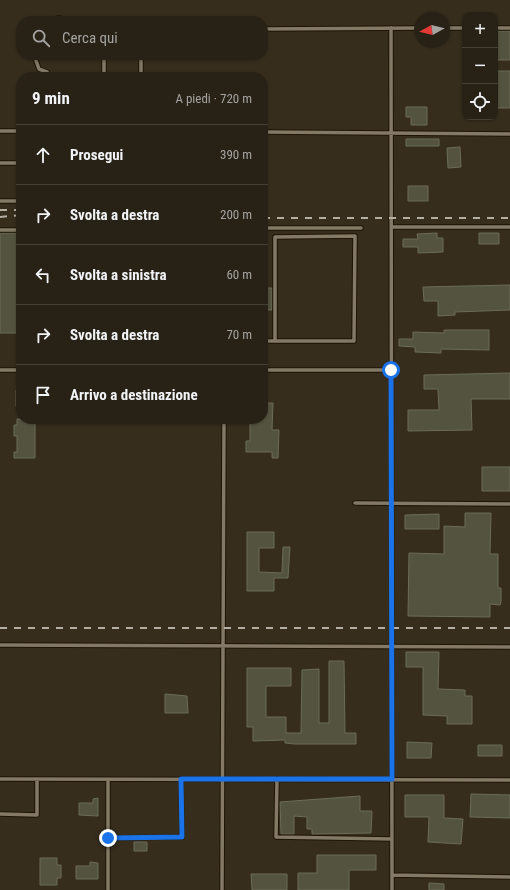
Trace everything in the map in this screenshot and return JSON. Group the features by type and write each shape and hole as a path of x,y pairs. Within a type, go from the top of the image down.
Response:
{"lane":[{"path":"391,28 392,890"},
{"path":"268,29 414,28"},
{"path":"450,28 462,28"},
{"path":"498,28 510,28"},
{"path":"36,60 39,69 47,72"},
{"path":"104,60 104,72"},
{"path":"141,60 141,72"},
{"path":"0,131 16,131"},
{"path":"268,132 510,134"},
{"path":"0,163 16,163"},
{"path":"0,200 16,201"},
{"path":"391,227 510,227"},
{"path":"268,228 361,228"},
{"path":"0,230 16,230"},
{"path":"268,341 275,341 354,341 355,236 275,237 275,341"},
{"path":"0,370 16,370"},
{"path":"268,370 391,370"},
{"path":"222,890 224,424"},
{"path":"356,503 510,504"},
{"path":"0,646 510,647"},
{"path":"0,779 510,780"},
{"path":"0,814 37,814 37,779"},
{"path":"108,779 108,890"},
{"path":"108,838 182,837 181,779"},
{"path":"277,779 276,837 392,839"},
{"path":"392,875 510,877"}],"building":[{"path":"498,31 510,31 510,60 498,60"},
{"path":"498,71 510,71 510,108 498,108"},
{"path":"406,107 427,107 427,125 411,125 411,117 406,117"},
{"path":"406,139 439,139 439,146 406,146"},
{"path":"460,147 461,167 448,168 447,148"},
{"path":"408,186 428,186 428,201 408,201"},
{"path":"0,233 16,233 16,333 0,333"},
{"path":"437,233 437,238 443,238 443,252 418,253 418,247 403,247 403,239 418,239 417,234"},
{"path":"479,233 499,233 499,244 479,244"},
{"path":"510,285 510,310 455,312 455,315 438,316 438,301 424,301 423,287"},
{"path":"268,288 272,288 272,310 268,310"},
{"path":"444,330 489,330 489,350 441,349 441,353 415,352 415,347 399,346 399,339 413,339 413,332 444,333"},
{"path":"510,373 510,399 471,399 472,430 408,431 408,410 439,410 438,389 424,389 424,375"},
{"path":"268,403 273,403 272,430 279,430 278,458 272,458 272,452 246,452 246,441 250,441 250,424 268,424"},
{"path":"35,424 35,458 14,458 14,452 17,452 17,436 14,436 14,425"},
{"path":"482,467 510,467 510,491 482,491"},
{"path":"465,513 491,513 490,554 498,554 498,588 501,588 500,605 490,604 490,617 408,616 409,553 444,554 444,526 465,527"},
{"path":"439,514 439,529 405,529 405,515"},
{"path":"247,532 274,532 274,548 259,548 259,572 282,573 283,547 290,547 288,578 274,578 274,591 247,591"},
{"path":"406,652 439,652 438,689 465,690 465,696 472,696 472,724 447,724 447,716 423,715 423,667 406,667"},
{"path":"329,661 344,661 345,733 356,733 356,744 295,744 285,743 285,740 253,741 253,727 247,727 247,668 291,668 291,686 266,686 266,717 286,717 286,733 301,733 302,670 319,669 319,723 329,723"},
{"path":"165,694 187,696 188,713 165,713"},
{"path":"407,742 432,743 431,758 407,758"},
{"path":"478,745 502,745 502,756 478,756"},
{"path":"471,794 510,795 510,818 470,817"},
{"path":"405,795 444,795 444,818 463,819 461,844 428,842 429,817 405,817"},
{"path":"360,796 360,811 372,811 371,833 312,834 312,829 307,829 307,817 294,816 294,834 281,834 280,802"},
{"path":"98,798 98,816 79,815 79,803 93,803 93,799"},
{"path":"134,842 147,842 147,851 134,851"},
{"path":"317,855 376,855 376,870 349,870 349,890 298,890 298,873 317,873"},
{"path":"40,858 57,858 57,865 61,865 61,878 57,878 57,885 40,885"},
{"path":"90,862 98,863 98,879 76,879 76,866 90,866"},
{"path":"251,874 287,874 287,890 252,890"},
{"path":"429,883 444,884 444,890 429,890"}],"railway":[{"path":"0,210 16,210"},
{"path":"0,217 16,215"},
{"path":"268,218 510,218"},
{"path":"0,628 510,628"}],"route":[{"path":"108,838 182,837 181,779 392,779 391,370"}]}
